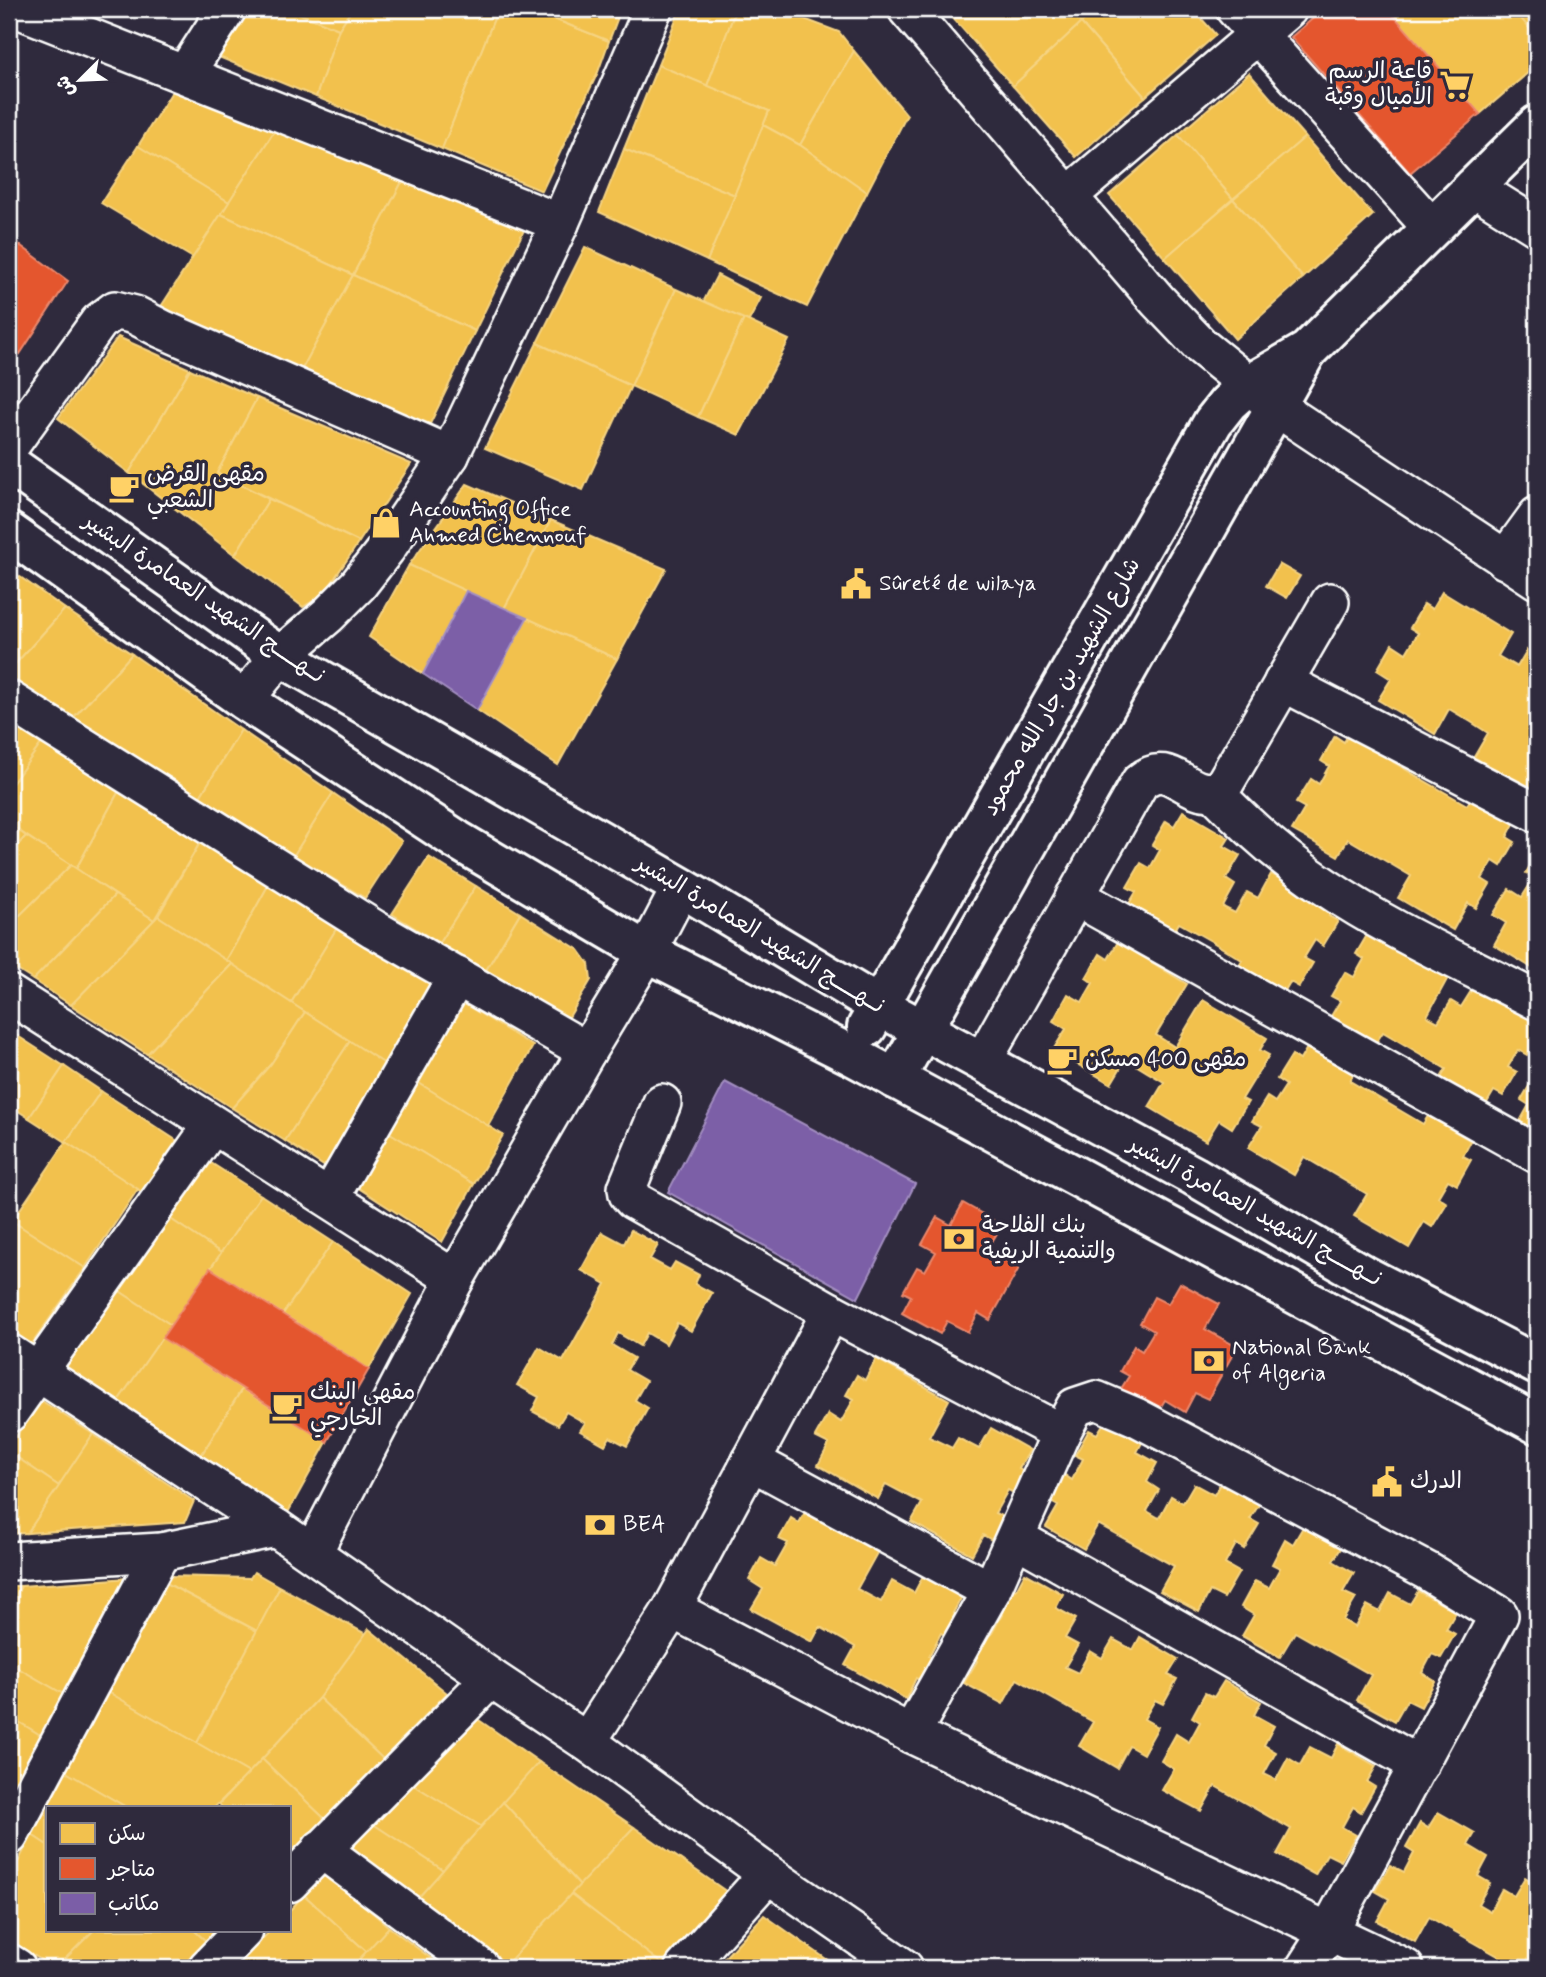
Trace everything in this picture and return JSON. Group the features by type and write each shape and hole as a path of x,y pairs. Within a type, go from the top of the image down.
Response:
{"main road":[{"name":"شارع الشهيد بن جار الله محمود","path":"895,1079 1262,396 1537,125"},
{"name":"شارع الشهيد بن جار الله محمود","path":"851,1055 1213,422 1228,403 1262,396"},
{"name":"نــهـــــج الشهيد العمامرة البشير","path":"9,464 279,656 681,887 879,1006 1194,1176 1362,1273 1537,1365"},
{"path":"9,532 243,700 457,840 647,952 851,1055 1537,1424"}],"street":[{"path":"185,74 227,9"},
{"path":"243,700 279,656 328,615 358,585 450,455 560,223 653,9"},
{"path":"1068,196 1246,22 1288,9"},
{"path":"909,11 1158,301 1193,338 1262,396 1537,580"},
{"path":"35,12 560,223"},
{"path":"1246,22 1432,228"},
{"path":"1473,187 1537,226"},
{"path":"9,447 99,321 115,310 135,315 450,455"},
{"path":"1505,560 1537,516"},
{"path":"982,1062 1134,791 1147,775 1158,773 1169,774 1197,790 1213,792 1222,788 1330,601"},
{"path":"1283,682 1537,813"},
{"path":"9,700 374,929 587,1051"},
{"path":"1213,792 1247,826 1322,886 1363,911 1537,1001"},
{"path":"313,1552 456,1279 647,952 681,887"},
{"path":"1075,896 1537,1154"},
{"path":"330,1197 457,976"},
{"path":"9,994 212,1126 330,1197 456,1279"},
{"path":"662,1103 627,1188 633,1200 831,1312 1062,1433"},
{"path":"9,1413 23,1362 212,1126"},
{"path":"587,1742 672,1609 831,1312"},
{"path":"23,1362 313,1552 491,1678 587,1742 768,1874 904,1968"},
{"path":"911,1734 991,1591 1075,1407 1096,1400 1136,1417 1427,1571 1499,1615 1329,1930 1305,1968"},
{"path":"751,1461 991,1591"},
{"path":"9,1560 162,1552 276,1528"},
{"path":"1016,1538 1419,1765"},
{"path":"9,1836 162,1552"},
{"path":"672,1609 911,1734 1405,1968"},
{"path":"290,1882 491,1678"},
{"path":"321,1849 481,1968"},
{"path":"684,1968 768,1874"},
{"path":"207,1968 242,1932"},
{"path":"9,1963 17,1968"}],"building: سكن":[{"path":"105,9 126,9 123,16"},
{"path":"245,9 288,9 339,29 316,97 214,55"},
{"path":"288,9 352,9 339,29"},
{"path":"352,9 498,9 442,149 316,97 339,29"},
{"path":"498,9 529,9 609,41 598,72 542,191 442,149"},
{"path":"529,9 621,9 609,41"},
{"path":"680,9 736,9 707,86 658,65"},
{"path":"736,9 778,9 839,32 854,51 800,145 763,125 769,111 707,86"},
{"path":"962,9 1068,9 1081,23 1013,86 952,17"},
{"path":"1068,9 1096,9 1081,23"},
{"path":"1096,9 1193,9 1216,35 1145,97 1081,23"},
{"path":"1388,9 1513,9 1537,37 1537,65 1480,114"},
{"path":"1513,9 1537,9 1537,37"},
{"path":"1081,23 1145,97 1076,157 1013,86"},
{"path":"854,51 907,115 867,192 800,145"},
{"path":"658,65 769,111 735,195 624,149"},
{"path":"1249,73 1305,137 1233,199 1178,135"},
{"path":"173,90 275,130 229,202 138,146"},
{"path":"763,125 800,145 867,192 807,307 707,261"},
{"path":"275,130 403,180 353,275 221,214"},
{"path":"1178,135 1233,199 1165,258 1109,195"},
{"path":"1305,137 1373,215 1303,278 1233,199"},
{"path":"138,146 229,202 193,258 101,203"},
{"path":"624,149 735,195 707,261 599,212"},
{"path":"403,180 525,228 475,331 353,275"},
{"path":"1233,199 1303,278 1235,339 1165,258"},
{"path":"221,214 353,275 302,369 160,308"},
{"path":"585,247 676,289 631,386 537,343"},
{"path":"353,275 475,331 430,424 302,369"},
{"path":"717,275 761,298 733,351 692,324"},
{"path":"676,289 744,319 698,417 631,386"},
{"path":"744,319 789,340 739,435 698,417"},
{"path":"118,337 190,369 129,473 58,418"},
{"path":"537,343 631,386 583,490 485,448"},
{"path":"190,369 257,398 217,473 269,499 235,555 129,473"},
{"path":"257,398 411,464 359,542 217,473"},
{"path":"467,484 551,520 504,609 409,565"},
{"path":"269,499 359,542 324,594 303,607 235,555"},
{"path":"551,520 666,569 617,659 504,609"},
{"path":"1279,564 1300,576 1287,598 1266,586"},
{"path":"409,565 466,591 423,674 369,637"},
{"path":"9,569 65,609 9,671"},
{"path":"1442,592 1511,634 1498,656 1517,667 1527,650 1537,657 1537,780 1531,791 1474,757 1488,733 1471,722 1449,709 1435,734 1378,700 1391,679 1377,670 1392,644 1406,653 1418,633 1410,628 1424,604 1432,609"},
{"path":"65,609 132,654 73,718 9,679 9,671"},
{"path":"527,618 617,659 558,765 477,710"},
{"path":"132,654 241,730 200,797 73,718"},
{"path":"9,723 41,744 9,788"},
{"path":"1353,727 1398,754 1393,762 1425,781 1467,805 1472,797 1515,822 1507,837 1515,842 1501,866 1493,861 1482,879 1490,884 1476,908 1468,903 1453,930 1398,898 1411,876 1348,839 1338,856 1292,830 1305,808 1296,803 1311,779 1319,784 1329,766 1321,761 1335,736 1344,742"},
{"path":"241,730 333,793 294,855 200,797"},
{"path":"41,744 119,791 76,869 9,824 9,788"},
{"path":"119,791 201,841 154,920 76,869"},
{"path":"333,793 402,841 365,898 294,855"},
{"path":"1183,811 1229,838 1224,846 1240,855 1226,879 1235,885 1223,907 1235,913 1247,892 1258,898 1271,874 1287,883 1292,875 1337,902 1329,916 1338,921 1323,946 1315,940 1304,958 1313,963 1299,987 1290,982 1277,1004 1232,977 1242,960 1211,941 1179,923 1169,941 1123,914 1136,892 1127,887 1141,863 1150,868 1160,850 1152,845 1166,821 1174,826"},
{"path":"9,824 26,836 9,855"},
{"path":"26,836 71,865 9,926 9,855"},
{"path":"201,841 269,884 226,961 158,916"},
{"path":"1537,853 1537,971 1494,945 1506,923 1493,915 1509,889 1522,897 1534,878 1526,873"},
{"path":"429,857 476,886 439,943 392,914"},
{"path":"71,865 115,895 33,980 9,965 9,926"},
{"path":"269,884 338,926 291,1003 226,961"},
{"path":"476,886 520,913 485,972 439,943"},
{"path":"115,895 154,920 71,1005 33,980"},
{"path":"520,913 579,950 589,964 591,980 566,1022 485,972"},
{"path":"158,916 232,964 147,1054 71,1005"},
{"path":"338,926 438,987 391,1068 291,1003"},
{"path":"1370,930 1456,963 1427,1016 1438,1022 1451,1001 1461,1007 1476,983 1537,1018 1533,1025 1537,1028 1537,1037 1527,1055 1518,1050 1508,1067 1517,1072 1503,1096 1494,1091 1481,1113 1436,1087 1446,1069 1383,1032 1372,1049 1327,1023 1340,1001 1331,996 1345,972 1354,977 1364,959 1356,954"},
{"path":"1118,942 1187,984 1156,1035 1175,1047 1203,1000 1267,1038 1260,1050 1269,1055 1242,1099 1248,1102 1232,1128 1219,1120 1206,1141 1149,1107 1164,1082 1126,1059 1111,1084 1053,1050 1066,1029 1053,1021 1068,994 1082,1002 1093,983 1086,978 1100,954 1108,959"},
{"path":"232,964 305,1012 271,1064 232,1108 147,1054"},
{"path":"453,997 533,1046 488,1126 409,1077"},
{"path":"305,1012 350,1041 285,1141 232,1108 271,1064"},
{"path":"10,1031 64,1066 29,1118 9,1105"},
{"path":"350,1041 391,1068 333,1172 285,1141"},
{"path":"1308,1046 1354,1072 1350,1081 1423,1124 1428,1116 1471,1141 1463,1156 1471,1160 1457,1185 1448,1180 1438,1197 1447,1203 1432,1227 1424,1222 1409,1248 1354,1216 1367,1194 1304,1157 1294,1175 1248,1148 1262,1126 1252,1121 1267,1097 1275,1102 1286,1085 1277,1079 1292,1055 1300,1060"},
{"path":"64,1066 101,1091 66,1142 29,1118"},
{"path":"1535,1076 1537,1145 1514,1132 1529,1105 1521,1100"},
{"path":"409,1077 503,1135 474,1184 380,1127"},
{"path":"101,1091 182,1144 148,1196 66,1142"},
{"path":"380,1127 474,1184 442,1242 349,1182"},
{"path":"66,1142 138,1189 85,1268 12,1221"},
{"path":"208,1161 261,1195 221,1253 169,1218"},
{"path":"261,1195 333,1242 283,1314 210,1268"},
{"path":"169,1218 221,1253 171,1325 118,1290"},
{"path":"12,1221 85,1268 29,1348 9,1334 9,1226"},
{"path":"631,1230 658,1245 650,1259 670,1270 675,1262 699,1275 695,1284 712,1293 691,1331 677,1323 666,1344 647,1333 640,1346 618,1333 612,1345 634,1358 627,1370 646,1381 635,1400 648,1408 627,1446 610,1437 605,1445 580,1431 585,1423 566,1412 558,1425 532,1411 539,1397 517,1385 539,1347 563,1361 606,1284 581,1270 602,1232 624,1244"},
{"path":"333,1242 412,1294 369,1369 283,1314"},
{"path":"118,1290 171,1325 116,1404 63,1369"},
{"path":"162,1338 242,1389 199,1459 116,1404"},
{"path":"876,1359 949,1400 929,1437 952,1448 958,1438 979,1449 991,1428 1030,1450 1019,1469 1027,1474 1016,1494 1008,1490 995,1513 1009,1520 997,1543 983,1535 972,1555 911,1522 922,1503 886,1484 878,1499 818,1465 829,1444 815,1437 828,1414 841,1422 854,1399 846,1395 857,1375 865,1380"},
{"path":"242,1389 327,1442 286,1516 199,1459"},
{"path":"39,1399 93,1434 59,1486 9,1452"},
{"path":"1107,1418 1144,1439 1137,1452 1157,1463 1147,1482 1159,1490 1147,1511 1159,1518 1171,1496 1183,1503 1194,1484 1214,1495 1221,1482 1260,1503 1250,1519 1259,1524 1244,1549 1236,1544 1225,1564 1239,1572 1224,1598 1210,1591 1199,1612 1160,1591 1174,1566 1098,1524 1084,1549 1046,1527 1058,1506 1044,1498 1059,1471 1072,1480 1083,1459 1075,1455 1089,1430 1097,1434"},
{"path":"93,1434 194,1501 185,1522 27,1533"},
{"path":"9,1452 59,1486 27,1533 9,1534"},
{"path":"810,1503 882,1544 857,1589 881,1602 892,1581 914,1593 925,1572 964,1593 953,1613 961,1617 950,1638 941,1633 929,1656 943,1664 931,1686 916,1678 906,1699 845,1665 855,1647 820,1627 812,1642 751,1609 763,1589 749,1580 761,1558 775,1566 788,1543 779,1539 791,1518 799,1523"},
{"path":"1303,1527 1341,1548 1333,1561 1354,1573 1343,1592 1356,1598 1343,1620 1355,1627 1367,1605 1380,1612 1390,1593 1410,1604 1418,1591 1456,1612 1446,1629 1455,1634 1441,1658 1432,1654 1422,1673 1435,1681 1421,1707 1407,1700 1395,1721 1357,1700 1371,1675 1295,1632 1280,1657 1242,1636 1254,1615 1241,1607 1255,1581 1269,1588 1280,1568 1272,1564 1285,1539 1293,1544"},
{"path":"254,1572 280,1587 257,1631 166,1583 170,1576 250,1578"},
{"path":"1025,1573 1063,1594 1056,1608 1076,1619 1065,1638 1078,1645 1065,1667 1078,1673 1090,1651 1102,1658 1113,1639 1133,1650 1140,1637 1178,1659 1168,1675 1177,1679 1163,1704 1155,1700 1144,1719 1158,1727 1143,1754 1129,1746 1117,1768 1079,1746 1093,1722 1017,1679 1003,1704 964,1683 977,1661 963,1653 977,1627 991,1635 1002,1615 994,1611 1008,1585 1016,1590"},
{"path":"130,1578 65,1695 9,1663 9,1607 21,1586"},
{"path":"166,1583 257,1631 197,1743 108,1692"},
{"path":"9,1586 21,1586 9,1607"},
{"path":"280,1587 366,1634 319,1698 249,1773 197,1743"},
{"path":"369,1629 447,1693 383,1759 319,1698"},
{"path":"9,1663 65,1695 42,1736 9,1716"},
{"path":"1224,1681 1261,1702 1254,1715 1274,1726 1264,1745 1276,1752 1264,1774 1276,1780 1288,1758 1300,1765 1310,1747 1331,1758 1338,1744 1376,1766 1367,1782 1375,1787 1361,1812 1353,1807 1342,1827 1356,1835 1341,1861 1327,1854 1315,1875 1277,1854 1291,1829 1215,1786 1201,1811 1162,1790 1174,1769 1161,1761 1176,1734 1189,1742 1200,1722 1192,1717 1205,1693 1214,1697"},
{"path":"108,1692 249,1773 216,1806 124,1806 66,1772"},
{"path":"319,1698 383,1759 325,1819 262,1759"},
{"path":"9,1716 42,1736 9,1796"},
{"path":"476,1718 539,1762 482,1827 412,1784"},
{"path":"262,1759 325,1819 290,1856 290,1806 219,1804"},
{"path":"539,1762 634,1827 580,1885 503,1802"},
{"path":"66,1772 124,1806 48,1806"},
{"path":"412,1784 482,1827 443,1870 373,1824"},
{"path":"503,1802 580,1885 507,1964 417,1899"},
{"path":"46,1809 46,1844 32,1835"},
{"path":"1438,1812 1475,1833 1468,1845 1488,1857 1478,1876 1490,1883 1478,1904 1490,1911 1502,1889 1514,1896 1525,1877 1537,1884 1537,1968 1500,1968 1505,1960 1429,1917 1415,1942 1377,1921 1389,1899 1375,1891 1390,1865 1404,1872 1414,1853 1406,1848 1420,1823 1428,1828"},
{"path":"373,1824 443,1870 417,1899 349,1849"},
{"path":"634,1827 727,1892 662,1964 571,1894"},
{"path":"32,1835 46,1844 46,1932 92,1932 56,1968 9,1939 9,1879"},
{"path":"326,1873 389,1927 367,1952 304,1895"},
{"path":"571,1894 662,1964 658,1968 512,1968 507,1964"},
{"path":"304,1895 367,1952 351,1968 241,1968 237,1965 269,1932 290,1932 290,1910"},
{"path":"764,1915 833,1964 829,1968 715,1968"},
{"path":"389,1927 436,1962 431,1968 351,1968"},
{"path":"92,1932 196,1932 207,1942 181,1968 56,1968"},
{"path":"196,1932 216,1932 207,1942"}],"building: متاجر":[{"path":"1324,9 1388,9 1480,114 1410,173 1291,37"},
{"path":"9,237 68,281 20,354 9,346"},
{"path":"963,1203 1002,1225 987,1250 1019,1268 990,1320 978,1313 968,1332 947,1321 940,1334 902,1313 911,1296 903,1292 917,1267 925,1271 936,1252 922,1244 937,1217 951,1225"},
{"path":"210,1268 369,1369 327,1442 162,1338"},
{"path":"1180,1283 1219,1304 1205,1329 1237,1347 1208,1399 1195,1393 1185,1412 1165,1400 1157,1413 1119,1392 1129,1376 1120,1371 1134,1346 1142,1351 1154,1331 1140,1323 1154,1297 1168,1304"}],"building: مكاتب":[{"path":"466,591 527,618 477,710 423,674"},
{"path":"725,1082 915,1184 858,1298 668,1192"}],"place":[{"name":"قاعة الرسم الأميال وقبة","path":"1455,85"},
{"name":"مقهى القرض الشعبي","path":"124,488"},
{"name":"Accounting Office Ahmed Chennouf","path":"386,523"},
{"name":"Sûreté de wilaya","path":"856,584"},
{"name":"مقهى 400 مسكن","path":"1062,1060"},
{"name":"بنك الفلاحة والتنمية الريفية","path":"959,1239"},
{"name":"National Bank of Algeria","path":"1209,1361"},
{"name":"مقهى البنك الخارجي","path":"287,1406"},
{"name":"الدرك","path":"1387,1482"},
{"name":"BEA","path":"600,1525"}]}
